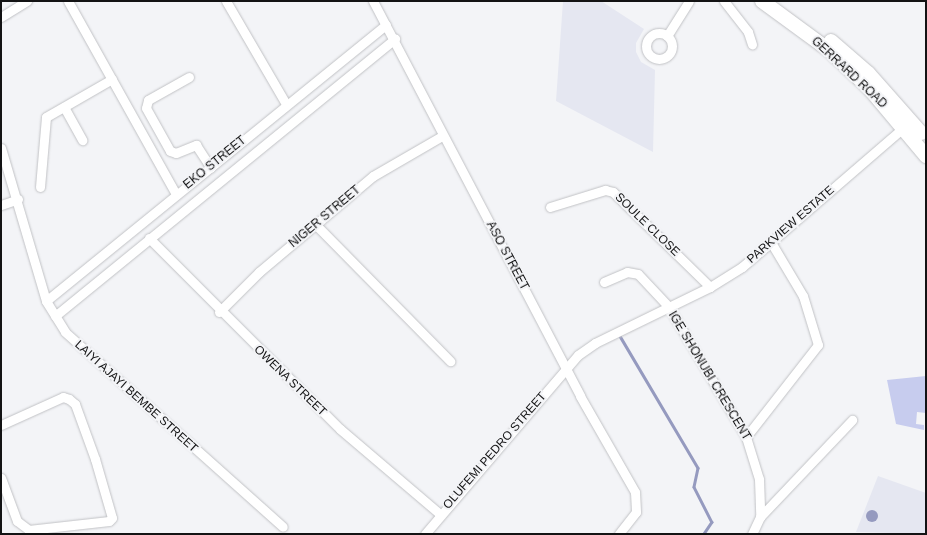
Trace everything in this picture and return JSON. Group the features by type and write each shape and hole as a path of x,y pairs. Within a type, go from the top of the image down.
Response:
{"main road":[{"name":"GERRARD ROAD","path":"762,1 830,52 904,127 926,156"},
{"path":"778,1 868,73 926,140"}],"street":[{"path":"1,17 27,1"},
{"path":"68,1 176,194"},
{"path":"226,1 286,104"},
{"name":"ASO STREET","path":"373,1 394,39 442,136 566,368 635,492 636,512 619,534"},
{"path":"667,36 688,1"},
{"path":"724,1 748,32 752,44"},
{"name":"EKO STREET","path":"46,302 176,194 211,168 286,104 386,25"},
{"name":"EKO STREET","path":"55,316 394,39"},
{"path":"189,77 148,100 146,108 170,151 176,153 196,145 211,168"},
{"path":"40,187 45,120 112,79"},
{"path":"64,107 82,140"},
{"name":"PARKVIEW ESTATE","path":"566,368 595,343 668,306 710,287 772,244 904,127"},
{"name":"NIGER STREET","path":"219,312 259,272 317,226 373,176 442,136"},
{"name":"LAIYI AJAYI BEMBE STREET","path":"1,148 18,199 46,302 75,344 283,527"},
{"name":"SOULE CLOSE","path":"550,207 605,190 612,192 710,287"},
{"path":"1,205 18,199"},
{"path":"317,226 450,361"},
{"name":"OWENA STREET","path":"149,238 219,312 340,429 440,514"},
{"path":"746,437 818,345 803,296 772,244"},
{"name":"IGE SHONUBI CRESCENT","path":"604,282 627,272 638,274 668,306 746,437 759,479 760,517"},
{"name":"OLUFEMI PEDRO STREET","path":"425,534 440,514 566,368"},
{"path":"1,426 63,397 69,399 75,404 95,459 112,518 109,522 29,530 17,521 1,478"},
{"path":"752,534 760,517 852,420"}],"shaded area":[{"path":"563,1 601,1 644,29 636,43 636,52 641,62 655,70 653,152 556,101"},
{"path":"926,376 926,413 917,412 916,424 924,425 924,430 896,424 887,380"},
{"path":"878,476 926,493 926,534 856,532"},
{"path":"872,510 876,512 878,516 876,520 872,522 868,520 866,516 868,512"}],"waterway":[{"path":"620,336 698,468 694,487 712,522 704,534"}]}
